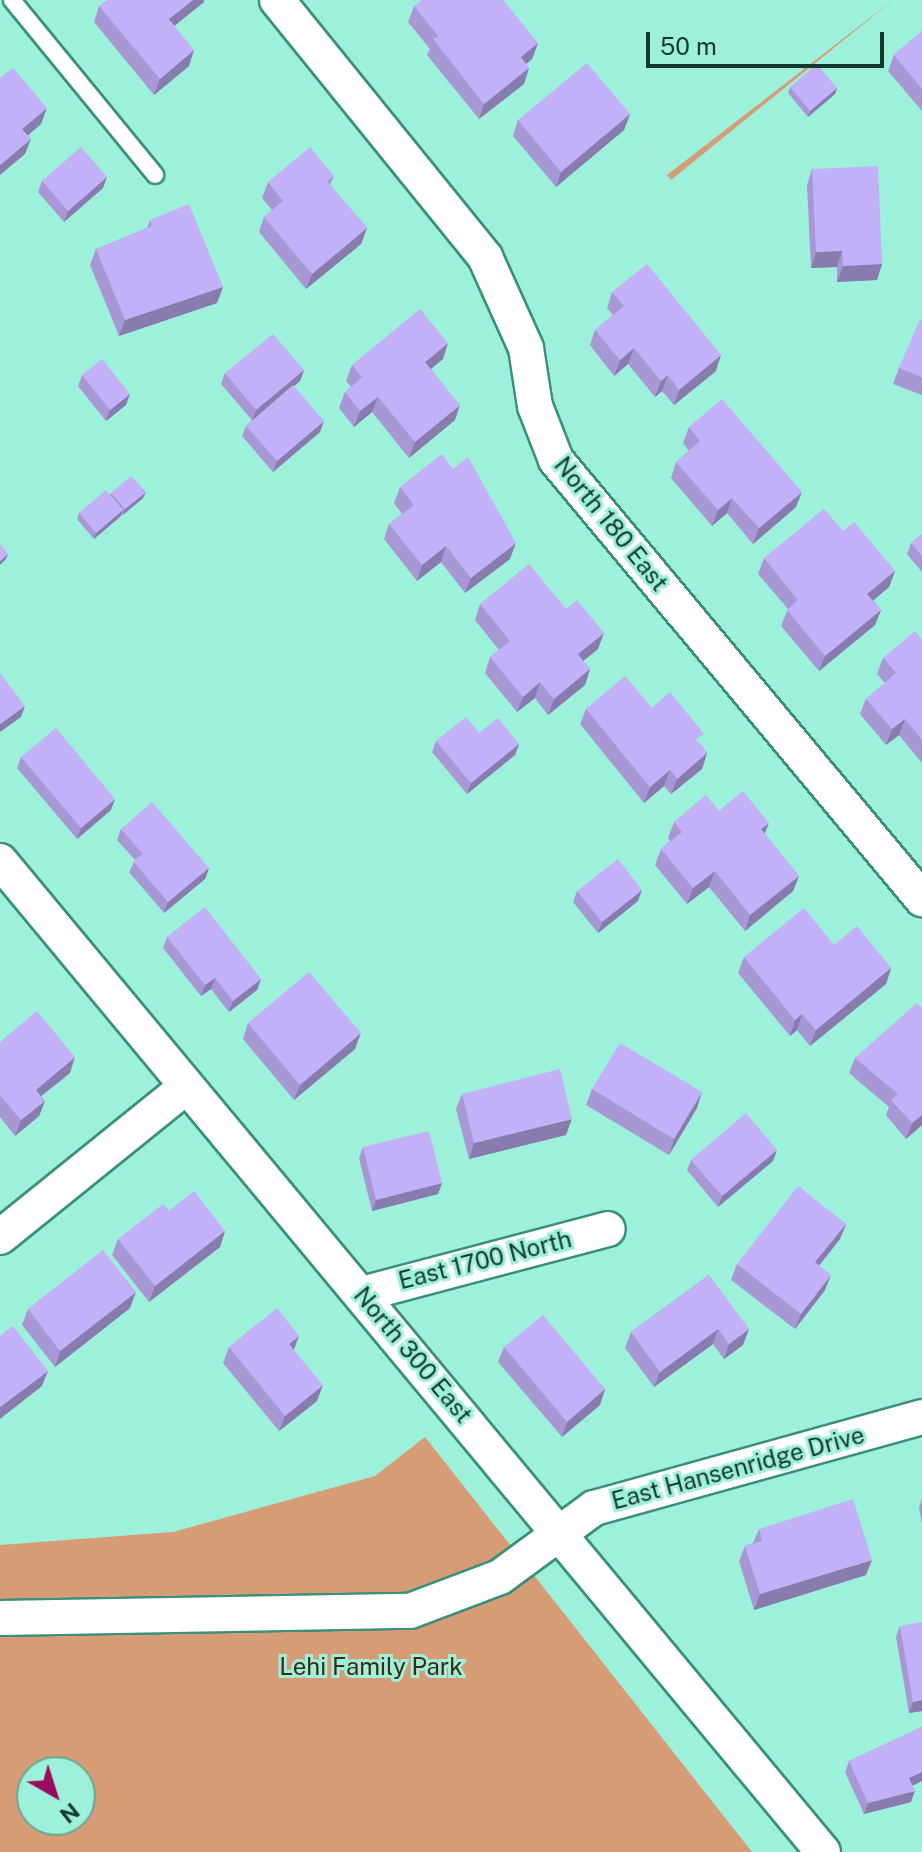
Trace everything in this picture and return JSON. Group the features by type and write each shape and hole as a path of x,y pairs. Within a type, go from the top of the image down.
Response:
{"street":[{"name":"North 180 East","path":"277,0 485,257 526,348 535,406 556,460 922,899"},
{"name":"North 300 East","path":"0,861 823,1852"},
{"path":"0,1237 187,1086"},
{"name":"East 1700 North","path":"362,1294 608,1229"},
{"name":"East Hansenridge Drive","path":"0,1618 410,1611 500,1577 594,1508 922,1417"}],"lane":[{"path":"12,0 155,175"}],"green space":[{"path":"524,0 667,175 893,0 671,180"},
{"name":"Lehi Family Park","path":"425,1437 752,1852 0,1852 0,1545 173,1532 375,1476"}],"building":[{"path":"108,0 193,0 169,19 194,50 160,79 99,6"},
{"path":"422,0 503,0 538,43 521,57 529,68 484,104 433,39 438,36 414,6"},
{"path":"922,31 922,89 894,55"},
{"path":"587,63 630,114 561,172 518,120"},
{"path":"817,64 837,88 810,111 790,87"},
{"path":"13,68 47,108 22,129 31,139 0,165 0,78"},
{"path":"81,147 107,177 68,211 42,181"},
{"path":"310,147 334,176 327,181 367,228 312,274 264,217 283,201 268,182"},
{"path":"878,166 882,264 843,266 842,251 816,252 812,169"},
{"path":"189,204 223,287 125,320 96,249 152,226 150,220"},
{"path":"647,264 721,355 679,390 668,375 661,381 634,348 620,360 595,330 624,306 612,292"},
{"path":"420,309 448,343 425,362 460,405 415,442 378,397 360,411 345,392 362,377 352,365"},
{"path":"922,320 922,377 899,368"},
{"path":"273,334 304,370 256,410 225,373"},
{"path":"102,359 130,394 110,410 82,375"},
{"path":"293,385 324,421 277,461 246,426"},
{"path":"722,399 802,492 759,528 732,498 718,510 676,462 700,441 689,427"},
{"path":"442,454 453,469 468,457 516,543 471,578 446,546 422,565 389,524 414,505 400,487"},
{"path":"131,476 146,492 125,509 111,493"},
{"path":"106,490 123,510 96,533 79,513"},
{"path":"824,509 843,531 854,522 895,571 867,594 881,610 825,656 787,610 798,600 764,558"},
{"path":"922,534 922,556 911,543"},
{"path":"0,544 8,554 0,561"},
{"path":"529,564 566,609 577,600 604,633 578,654 590,669 554,699 540,682 523,697 490,657 510,641 480,604"},
{"path":"915,631 922,640 922,740 905,719 892,729 866,699 896,673 883,658"},
{"path":"0,673 25,706 0,724"},
{"path":"625,676 652,708 670,692 704,734 696,740 707,753 677,779 670,770 650,787 586,709"},
{"path":"466,717 479,733 498,718 519,744 471,783 436,741"},
{"path":"56,728 115,799 81,828 21,757"},
{"path":"743,791 769,823 761,829 799,876 750,915 715,871 693,888 661,849 682,832 674,822 706,795 719,811"},
{"path":"152,802 209,868 168,902 133,861 143,854 121,829"},
{"path":"618,859 642,890 602,922 577,891"},
{"path":"205,907 261,979 233,1001 215,978 205,985 167,937"},
{"path":"804,908 834,945 857,926 891,968 816,1030 802,1014 795,1020 744,957"},
{"path":"309,972 361,1033 300,1085 248,1023"},
{"path":"917,1003 922,1008 922,1115 912,1123 891,1100 898,1094 855,1058"},
{"path":"37,1011 75,1057 36,1090 45,1101 21,1120 0,1095 0,1042"},
{"path":"620,1043 702,1092 674,1139 592,1089"},
{"path":"560,1069 572,1119 474,1143 462,1094"},
{"path":"746,1113 777,1150 722,1196 691,1160"},
{"path":"429,1131 442,1183 376,1200 363,1147"},
{"path":"798,1186 846,1224 815,1262 831,1275 801,1314 737,1264"},
{"path":"194,1191 225,1231 155,1286 118,1239 163,1204 169,1211"},
{"path":"103,1250 136,1292 60,1351 28,1309"},
{"path":"709,1275 749,1329 729,1344 718,1329 660,1372 631,1332"},
{"path":"277,1308 299,1336 289,1344 323,1385 285,1416 229,1347"},
{"path":"543,1315 605,1389 567,1422 504,1347"},
{"path":"13,1326 48,1371 0,1407 0,1336"},
{"path":"853,1499 872,1560 760,1594 745,1546 762,1541 759,1529"},
{"path":"922,1622 922,1700 913,1702 900,1626"},
{"path":"922,1727 922,1772 909,1778 915,1791 868,1803 849,1761"}]}
